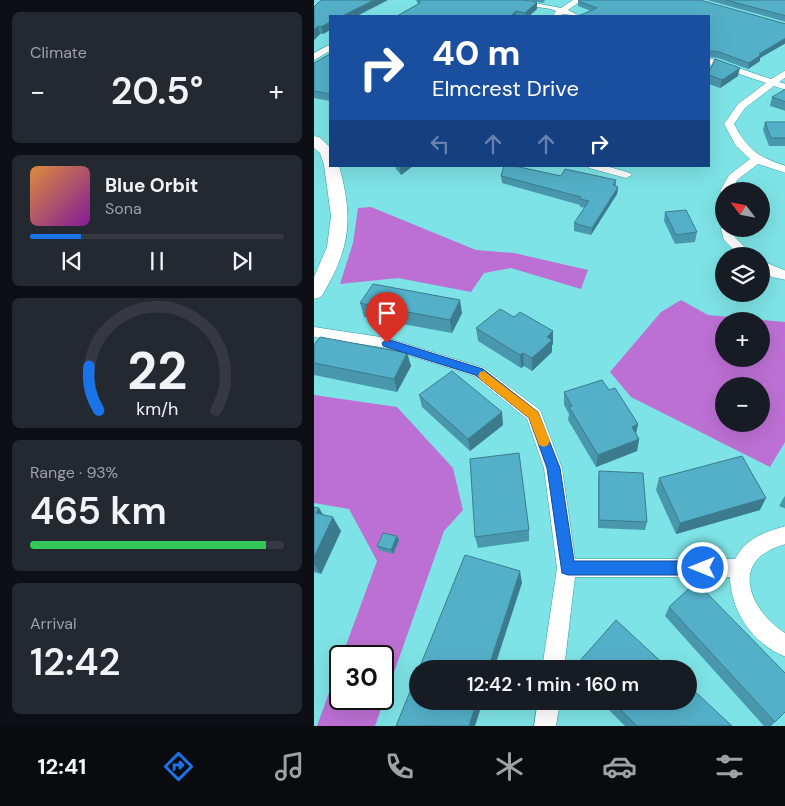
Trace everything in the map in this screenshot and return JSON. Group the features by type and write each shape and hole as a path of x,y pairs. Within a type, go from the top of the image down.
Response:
{"main road":[{"path":"314,140 329,157"},
{"path":"314,292 327,275 336,251 340,225 339,196 332,167"}],"street":[{"path":"504,0 552,7 559,14 578,0"},
{"path":"314,56 329,48"},
{"path":"710,62 785,87"},
{"path":"785,72 741,106 729,124 739,146 756,160 785,170"},
{"path":"730,182 736,174 756,160"},
{"path":"597,167 626,175"},
{"path":"729,238 738,247"},
{"path":"770,270 785,276"},
{"path":"314,332 387,343 479,372 534,415 553,468 568,568 554,660"},
{"path":"785,535 769,538 755,546 745,558 740,575 742,596 751,616 766,634 785,647"},
{"path":"568,568 742,568"},
{"path":"545,726 548,710"}],"shaded area":[{"path":"371,207 476,250 514,253 588,270 581,289 511,268 484,273 471,292 398,278 340,284 353,243 358,208"},
{"path":"681,300 708,315 715,316 715,367 770,367 770,321 785,322 785,442 770,467 631,397 610,372 661,312"},
{"path":"314,395 397,407 453,468 463,510 444,531 394,672 394,645 346,645 377,561 349,509 314,503"},
{"path":"329,693 329,710 381,710 375,726 317,726"}],"building":[{"path":"321,0 374,0 344,15 329,15 329,23 321,27 318,26 314,30 314,7"},
{"path":"419,0 524,0 537,2 525,13 516,11 512,15 399,15 420,3"},
{"path":"700,0 786,24 786,38 759,54 761,55 749,63 719,52 710,51 710,15 580,15 597,8 578,1"},
{"path":"726,0 786,0 786,16"},
{"path":"329,55 329,94 314,91 314,63"},
{"path":"715,59 740,68 722,80 710,75 710,70"},
{"path":"786,89 786,102 772,97"},
{"path":"765,122 786,122 786,138 771,138"},
{"path":"504,167 520,167 561,176 565,169 616,180 613,185 618,187 592,228 574,223 589,201 580,199 581,197 501,176"},
{"path":"686,210 697,232 676,235 665,212"},
{"path":"373,284 460,300 450,320 360,303"},
{"path":"500,309 514,317 520,312 553,331 547,337 552,340 532,358 523,353 520,355 476,328"},
{"path":"320,337 407,353 394,379 314,363 314,345"},
{"path":"452,371 502,412 468,439 419,395"},
{"path":"602,380 609,390 615,388 638,424 632,427 639,439 598,455 569,407 572,406 564,392"},
{"path":"519,453 529,530 475,537 470,459"},
{"path":"742,456 766,498 680,523 659,478"},
{"path":"599,471 643,473 647,522 599,520"},
{"path":"314,507 319,508 316,513 333,517 314,557"},
{"path":"383,533 397,536 391,550 377,546"},
{"path":"465,555 520,571 491,660 423,660"},
{"path":"696,582 786,674 786,711 775,722 669,607"},
{"path":"616,620 659,660 581,660"},
{"path":"697,693 732,726 637,726 621,710 697,710"},
{"path":"409,694 409,710 474,710 469,726 396,726"}],"slow traffic":[{"path":"484,376 534,415 544,441"}],"route":[{"path":"387,343 479,372 534,415 553,468 568,568 703,568"}]}
